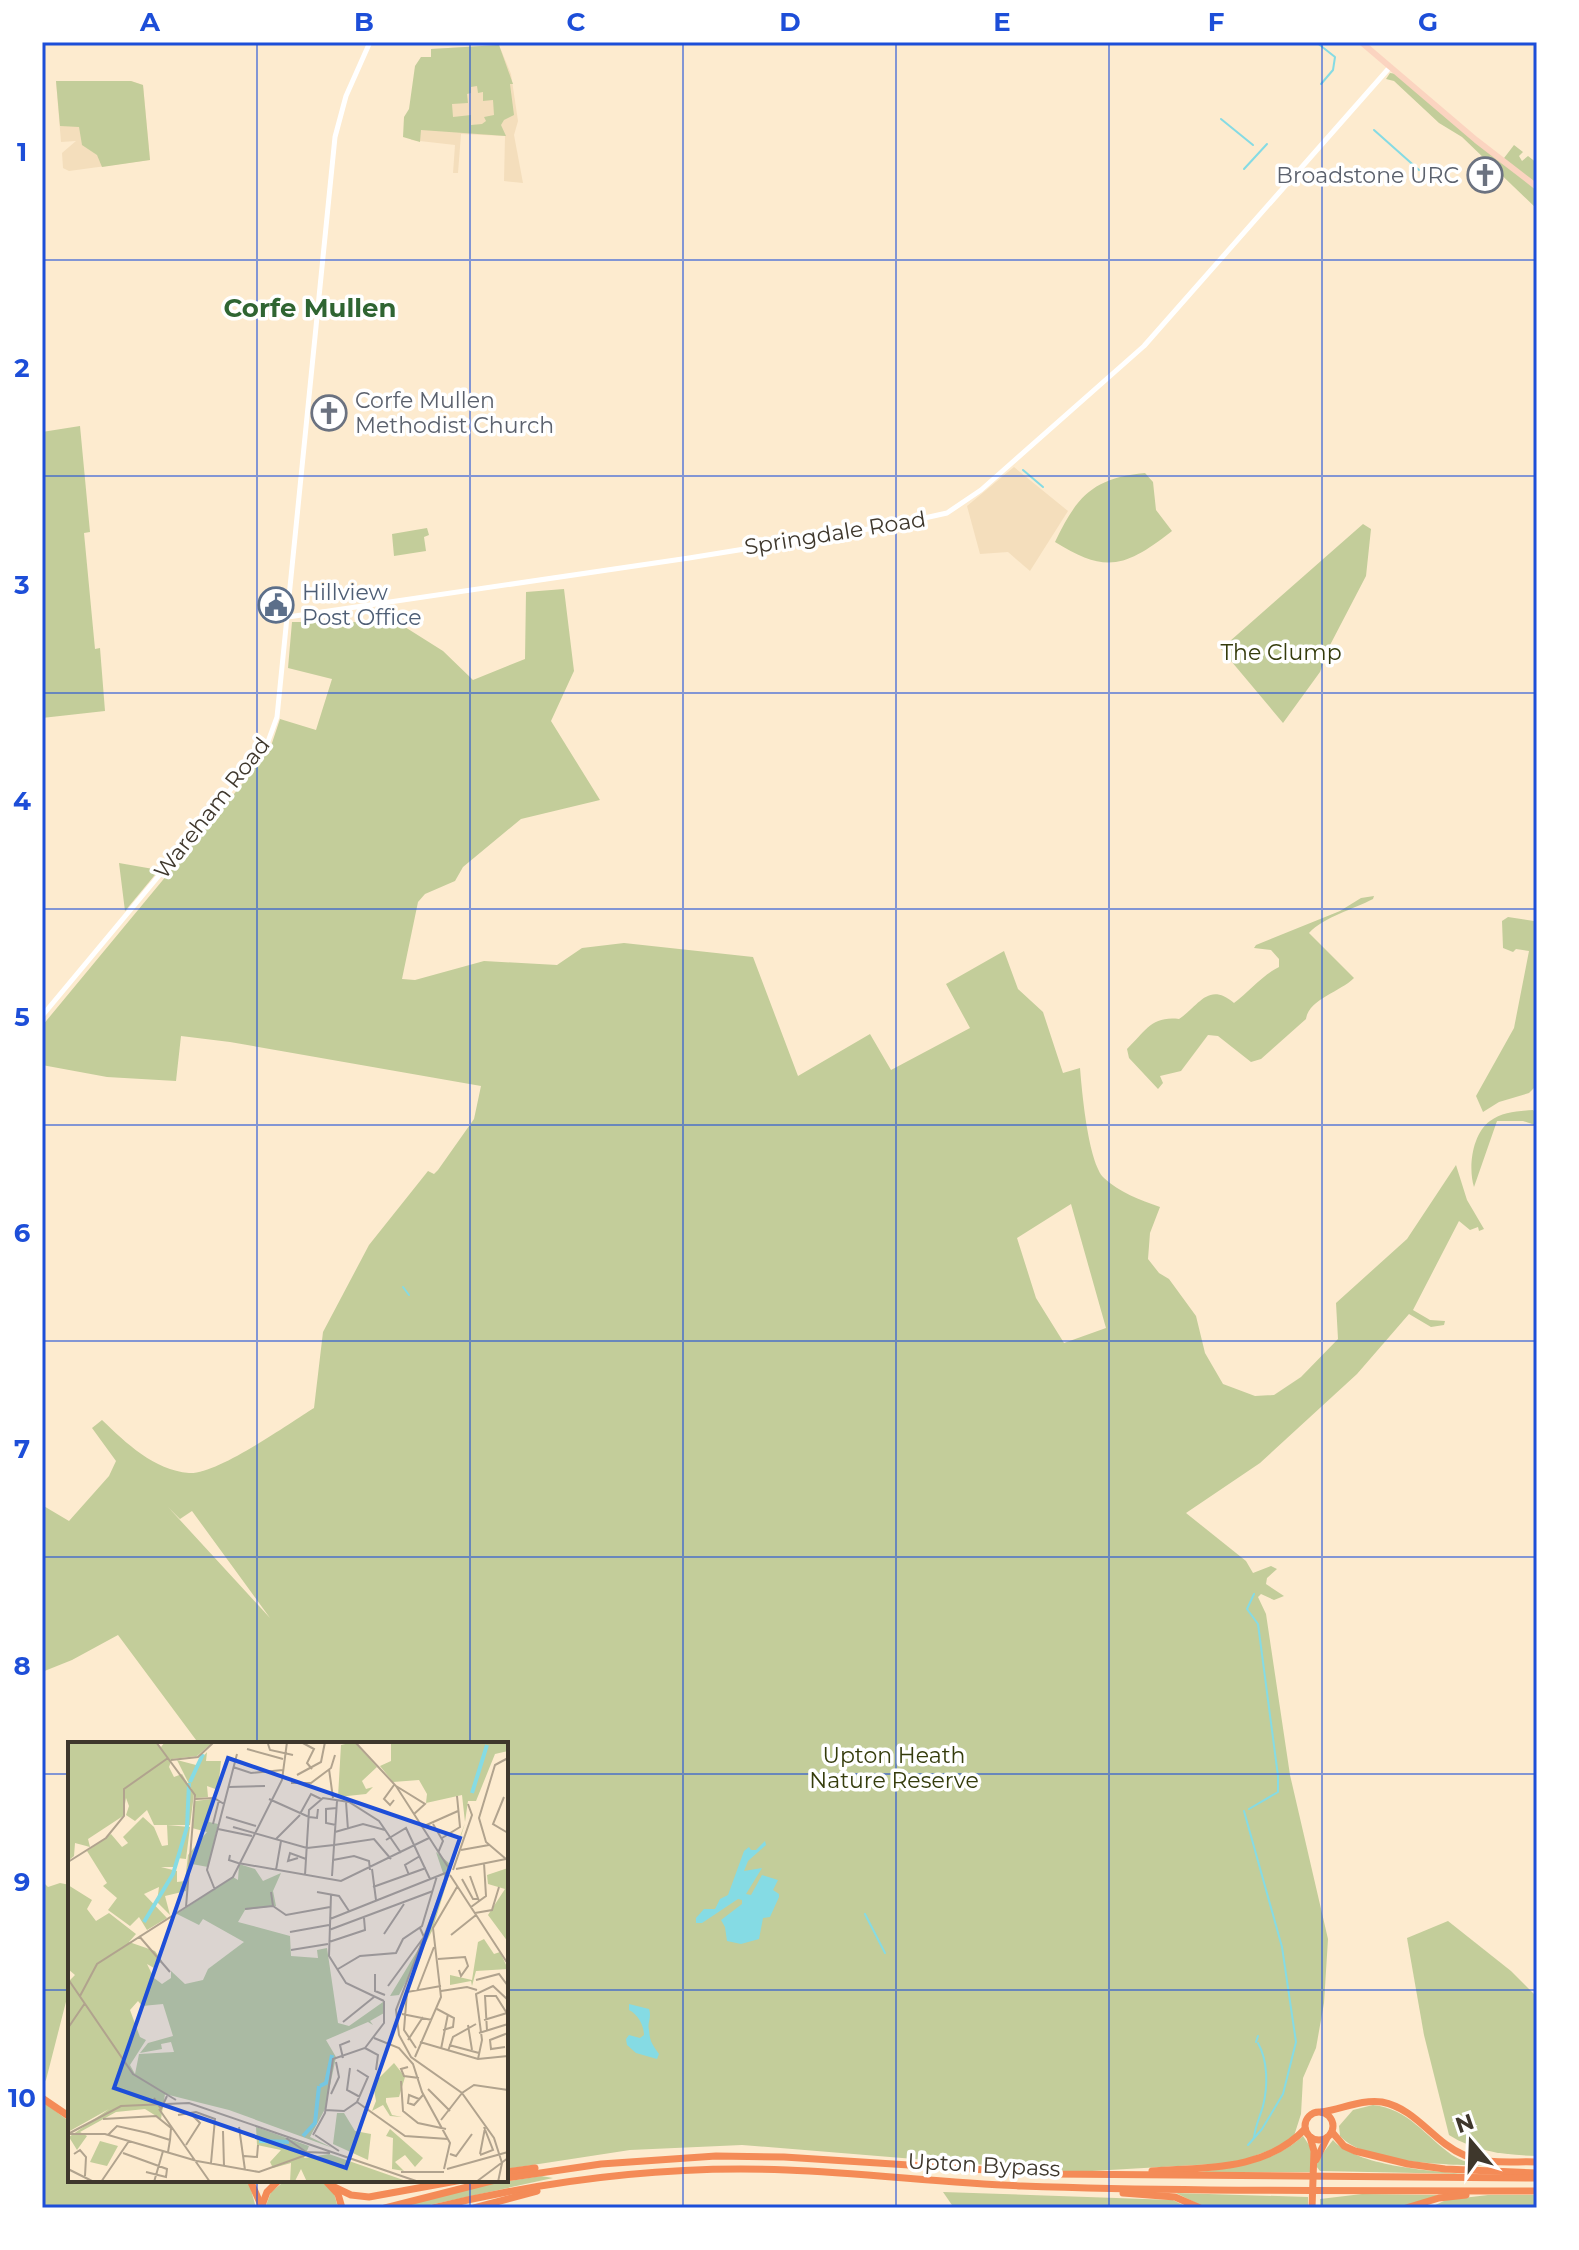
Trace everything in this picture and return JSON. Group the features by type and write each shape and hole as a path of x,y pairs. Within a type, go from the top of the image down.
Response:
{"highway":[{"path":"42,2098 68,2116"},
{"path":"1312,2208 1314,2148 1305,2129 1306,2120 1311,2114 1368,2101 1401,2108 1448,2146 1471,2158 1537,2162"},
{"path":"1314,2166 1346,2108"},
{"path":"1322,2112 1330,2116 1332,2133 1347,2148 1360,2153 1429,2167 1537,2175"},
{"path":"1101,2175 1238,2164 1290,2144 1305,2129"},
{"path":"1310,2137 1319,2140 1332,2133"},
{"name":"Upton Bypass","path":"508,2175 564,2165 690,2157 784,2157 998,2172 1101,2175 1537,2175"},
{"name":"Upton Bypass","path":"433,2208 509,2191 590,2178 669,2171 756,2169 977,2184 1094,2188 1537,2191"},
{"path":"474,2208 590,2178"},
{"path":"251,2182 261,2206"},
{"path":"261,2206 267,2192 277,2182"},
{"path":"328,2183 351,2195 369,2197 451,2182"},
{"path":"385,2208 487,2182"},
{"path":"328,2183 340,2197 342,2208"},
{"path":"1094,2188 1175,2197 1200,2208"},
{"path":"1406,2208 1439,2198 1504,2191"}],"main road":[{"path":"1361,42 1476,140 1537,187"}],"street":[{"name":"Wareham Road","path":"42,1016 266,747 277,717 335,137 346,96 370,42"},
{"name":"Springdale Road","path":"288,617 689,558 947,513 981,490 1144,346 1391,66"}],"shaded area":[{"path":"499,45 511,74 518,121 514,135 523,183 504,181 505,136 461,134 458,173 453,173 455,145 411,140 421,57 431,57 431,49"},
{"path":"56,81 131,81 143,85 150,160 69,171 63,168 62,153 76,141 61,142"},
{"path":"1014,467 1068,511 1030,571 1008,552 980,554 967,506"}],"green space":[{"path":"499,45 513,84 510,84 514,115 501,125 506,136 421,130 420,142 403,137 415,66 421,57 431,57 431,49","holes":["477,86 478,93 483,92 483,101 493,100 494,115 484,117 486,121 482,124 471,125 471,115 453,117 452,104 468,103 467,94 471,93 471,87"]},
{"path":"1390,73 1397,74 1501,162 1514,145 1523,152 1519,156 1522,161 1528,156 1537,163 1537,209 1462,137 1439,123 1394,81 1386,79"},
{"path":"56,81 131,81 143,85 150,160 102,167 97,155 82,145 79,127 60,126"},
{"path":"80,426 90,532 84,533 95,649 100,648 105,711 42,718 42,432"},
{"path":"1145,473 1153,482 1156,510 1172,531 1141,552 1115,562 1088,559 1055,542 1079,501 1089,492 1112,479"},
{"name":"The Clump","path":"1363,524 1371,529 1366,576 1329,647 1320,672 1283,723 1221,649"},
{"path":"427,528 429,535 424,537 426,551 394,556 392,534"},
{"name":"Upton Heath Nature Reserve","path":"564,589 574,671 551,721 600,800 521,819 463,867 455,881 425,894 418,902 402,979 415,980 484,961 557,965 582,948 624,943 753,957 798,1076 870,1034 891,1070 970,1028 946,984 1004,951 1018,989 1043,1012 1063,1073 1080,1068 1087,1126 1098,1170 1116,1187 1160,1207 1150,1233 1148,1259 1159,1273 1169,1279 1196,1316 1205,1353 1223,1384 1255,1396 1274,1395 1301,1377 1338,1339 1336,1303 1407,1239 1456,1165 1467,1200 1484,1229 1479,1231 1478,1227 1470,1230 1459,1221 1413,1310 1430,1320 1445,1321 1444,1325 1431,1327 1409,1314 1357,1374 1260,1463 1186,1513 1246,1561 1253,1573 1271,1566 1277,1569 1267,1578 1266,1584 1284,1596 1274,1600 1261,1594 1258,1597 1266,1614 1290,1775 1328,1939 1324,2003 1316,2048 1303,2078 1301,2114 1294,2136 1286,2144 1230,2163 1075,2172 742,2145 630,2150 508,2169 508,1742 198,1742 118,1635 42,1672 42,1505 69,1521 109,1476 116,1461 92,1428 102,1420 152,1461 189,1473 234,1458 314,1408 323,1332 369,1245 428,1171 434,1174 438,1170 474,1119 481,1086 181,1036 176,1081 107,1077 42,1065 42,1026 239,788 271,746 280,719 316,730 332,679 288,668 292,622 397,622 443,651 473,680 525,659 526,592","holes":["1071,1204 1106,1328 1064,1343 1036,1298 1017,1238","168,1507 180,1519 192,1511 270,1618"]},
{"path":"119,863 159,870 125,911"},
{"path":"1374,896 1323,922 1309,933 1354,978 1313,1006 1306,1019 1261,1059 1251,1062 1218,1036 1208,1035 1181,1071 1160,1076 1163,1083 1158,1089 1129,1058 1127,1049 1155,1022 1179,1019 1210,995 1217,994 1234,1003 1279,967 1279,959 1271,950 1254,948 1256,945 1340,911 1361,898"},
{"path":"1537,905 1537,1085 1529,1093 1499,1102 1483,1112 1476,1096 1514,1028 1529,951 1516,949 1513,952 1503,948 1502,921 1508,917 1534,921"},
{"path":"1533,1110 1537,1114 1537,1133 1535,1125 1523,1121 1497,1121 1474,1187 1471,1170 1473,1152 1484,1127 1505,1114"},
{"path":"42,1881 48,1887 60,1883 68,1885 68,1994 46,2080 42,2084"},
{"path":"1448,1921 1511,1971 1537,1997 1537,2156 1491,2152 1449,2135 1424,2035 1407,1938"},
{"path":"42,2101 68,2120 68,2182 245,2182 250,2186 256,2208 42,2208"},
{"path":"1373,2105 1407,2118 1455,2157 1483,2166 1387,2157 1352,2145 1340,2136 1339,2126 1353,2110"},
{"path":"1303,2136 1313,2151 1310,2172 1199,2172 1267,2158"},
{"path":"1333,2140 1344,2149 1376,2161 1414,2169 1465,2174 1320,2171 1316,2166"},
{"path":"541,2176 553,2178 416,2208 396,2208 479,2186"},
{"path":"284,2182 322,2182 334,2193 338,2208 265,2208 271,2192"},
{"path":"943,2192 1173,2200 1189,2208 954,2208"},
{"path":"1176,2193 1308,2197 1308,2208 1206,2208"},
{"path":"1362,2194 1439,2195 1400,2208 1320,2208 1320,2199"},
{"path":"1488,2195 1537,2195 1537,2208 1429,2208 1446,2200"}],"water":[{"path":"765,1841 766,1845 748,1861 744,1871 762,1868 746,1894 751,1895 762,1875 778,1880 773,1890 779,1897 770,1917 763,1918 759,1939 741,1944 727,1941 721,1920 742,1904 742,1900 738,1899 702,1923 696,1923 696,1918 704,1909 715,1909 720,1899 728,1895 744,1851 749,1847 756,1850"},
{"path":"629,2004 649,2009 649,2034 659,2054 657,2059 636,2053 627,2045 629,2035 640,2038 644,2035 640,2021 629,2010"}],"waterway":[{"path":"1316,42 1335,57 1333,70 1321,84"},
{"path":"1221,119 1253,145"},
{"path":"1374,130 1419,170"},
{"path":"1244,169 1267,144"},
{"path":"1023,470 1043,487"},
{"path":"403,1287 409,1295"},
{"path":"1249,1809 1278,1792 1258,1624 1247,1609 1254,1594"},
{"path":"1244,1811 1282,1947 1296,2042 1283,2094 1262,2129 1248,2145"},
{"path":"865,1914 885,1953"},
{"path":"1256,2042 1258,2036"},
{"path":"1254,2138 1266,2082 1264,2058 1258,2043"}],"place":[{"name":"Broadstone URC","path":"1485,175"},
{"name":"Corfe Mullen Methodist Church","path":"329,413"},
{"name":"Hillview Post Office","path":"276,605"}],"district":[{"name":"Corfe Mullen","path":"310,308"}]}
